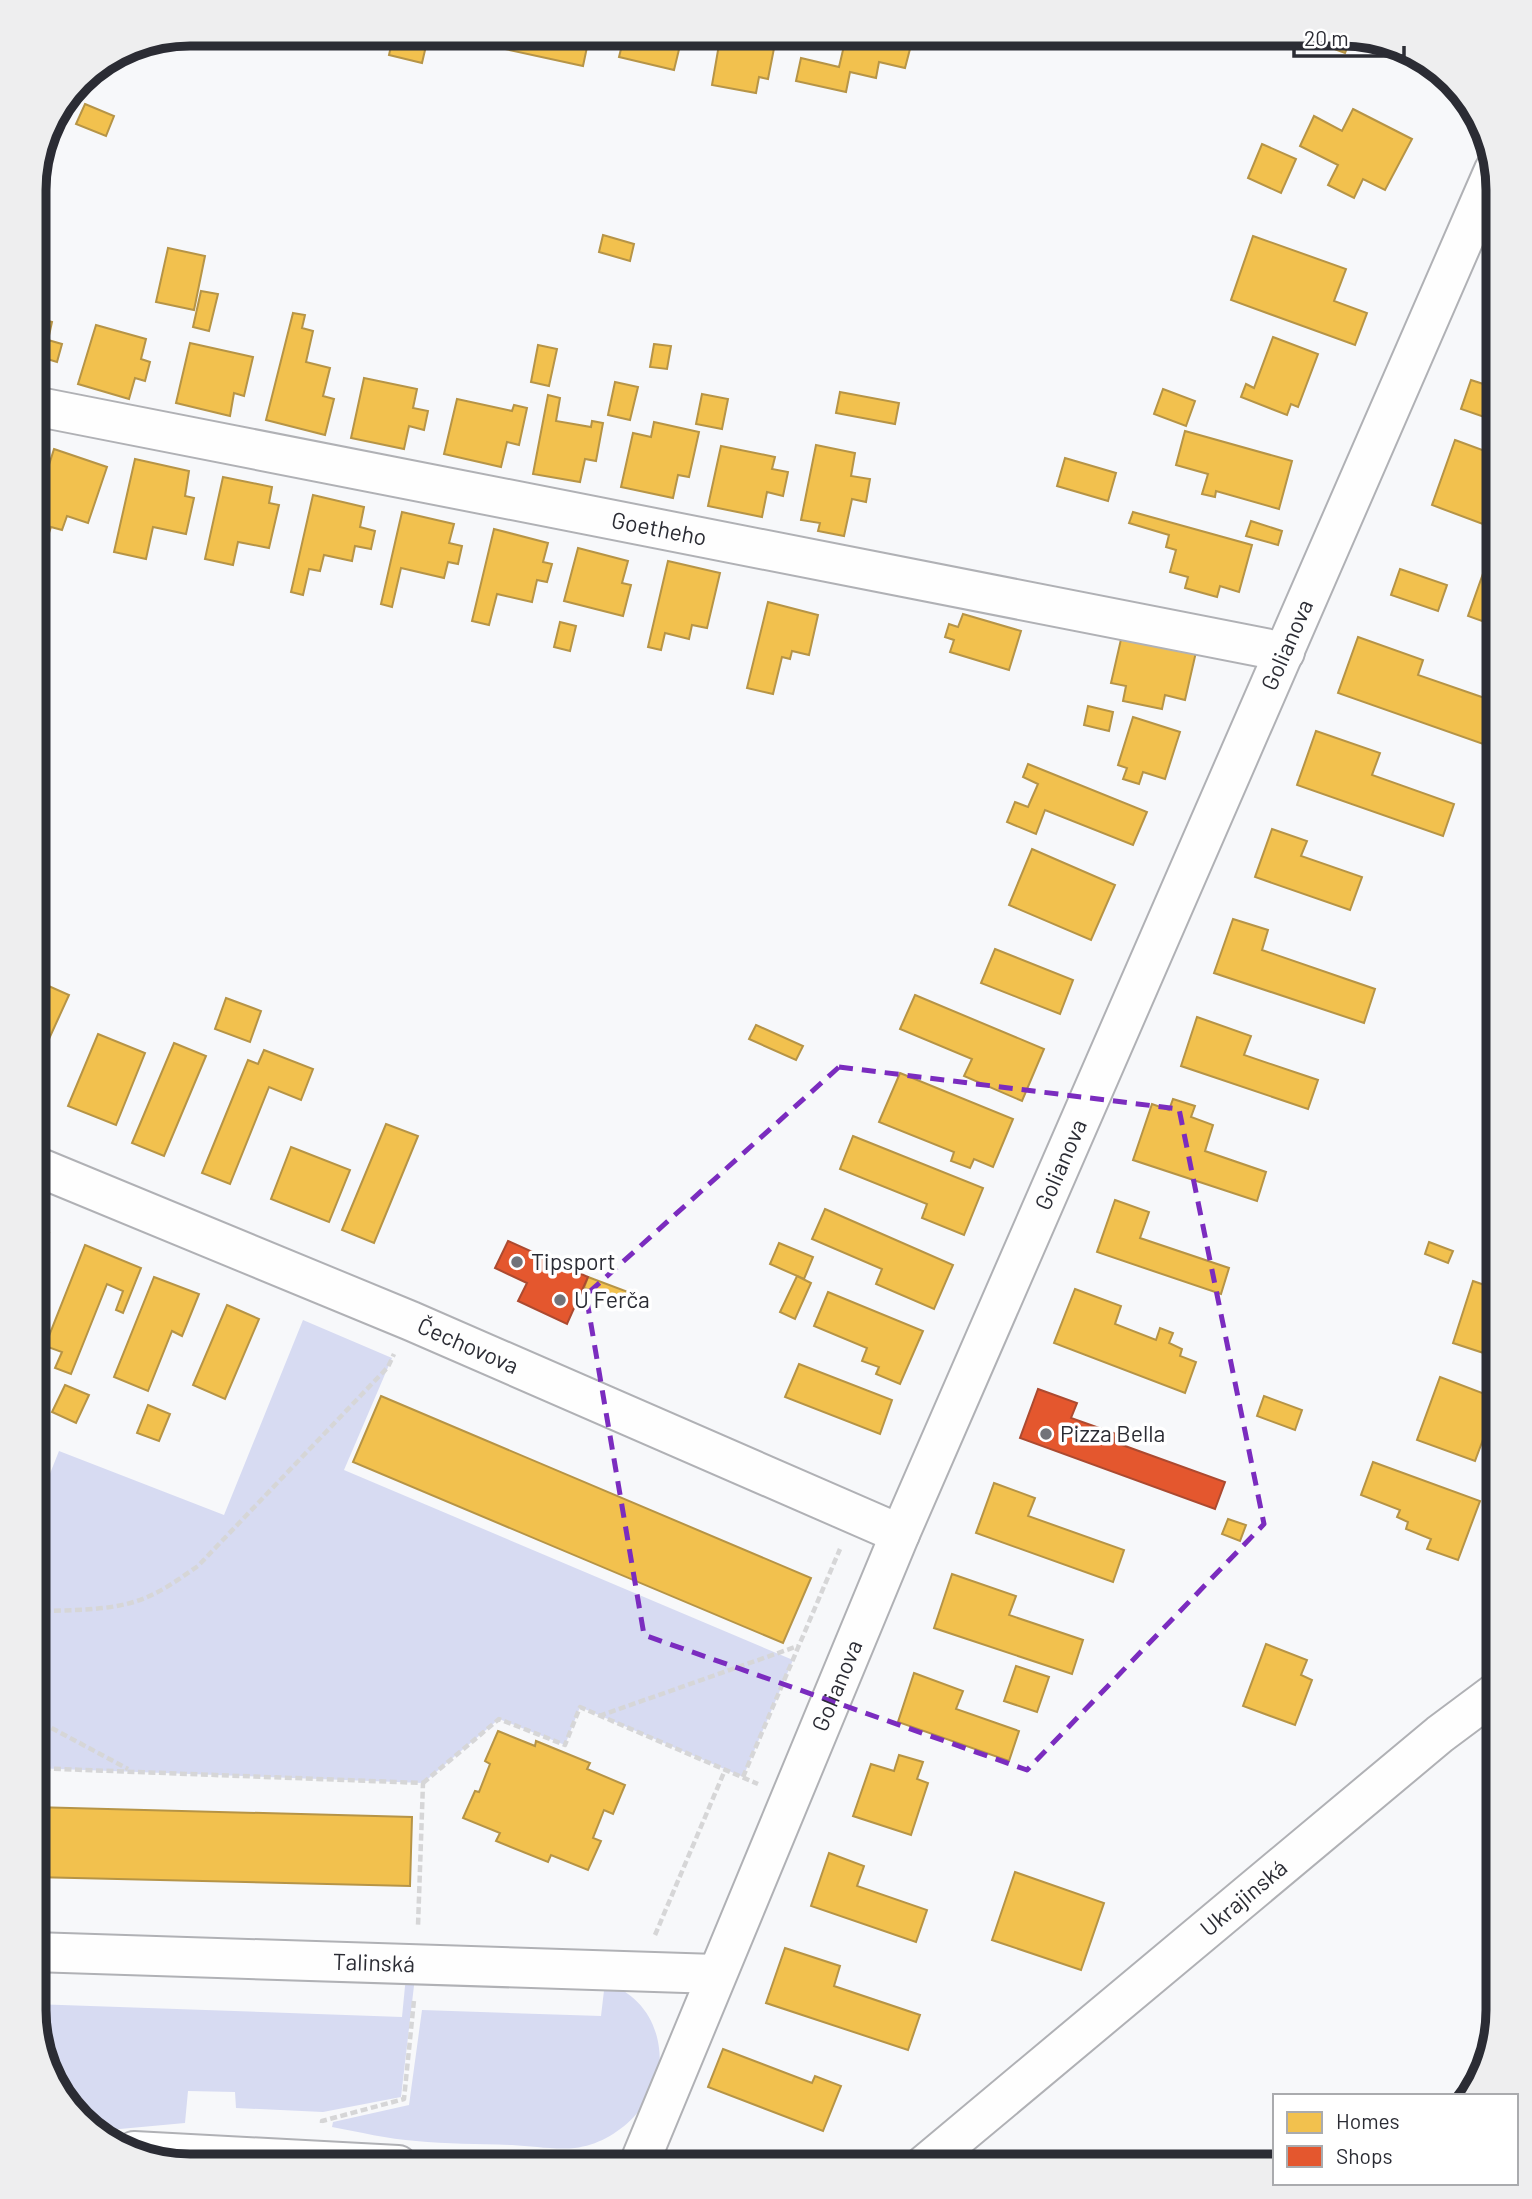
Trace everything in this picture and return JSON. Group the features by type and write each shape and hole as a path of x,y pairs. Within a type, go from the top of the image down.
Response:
{"street":[{"name":"Golianova","path":"643,2153 900,1534 1486,189"},
{"name":"Goetheho","path":"46,408 1285,652"},
{"name":"Čechovova","path":"46,1170 411,1321 900,1534"},
{"name":"Ukrajinská","path":"938,2154 1430,1742 1486,1700"},
{"name":"Talinská","path":"46,1952 716,1974"}],"path":[{"path":"46,1127 59,1132"},
{"path":"46,1611 110,1608 138,1601 162,1590 198,1566 388,1367 411,1321"},
{"path":"743,1777 844,1538"},
{"path":"599,1716 799,1646"},
{"path":"46,1768 423,1783 499,1718 565,1745 580,1707 790,1797"},
{"path":"46,1725 132,1771"},
{"path":"418,1938 423,1783"}],"highlighted area":[{"path":"839,1067 1179,1109 1264,1524 1027,1770 644,1635 586,1295"}],"shaded area":[{"path":"303,1320 392,1358 344,1470 793,1660 743,1777 580,1707 565,1745 499,1719 423,1783 46,1768 46,1484 59,1451 224,1515"},
{"path":"406,1976 415,1977 401,2097 323,2112 236,2108 235,2092 188,2091 185,2123 111,2130 75,2097 56,2065 50,2047 46,2004 402,2017"},
{"path":"605,1982 626,1992 642,2007 653,2026 659,2048 659,2066 648,2099 624,2127 609,2137 592,2144 560,2149 405,2140 332,2127 333,2122 409,2105 422,2010 601,2016"}],"building: Homes":[{"path":"391,46 426,46 422,63 389,55"},
{"path":"506,46 587,46 583,66 505,49"},
{"path":"622,46 680,46 674,70 619,57"},
{"path":"719,46 774,46 768,79 759,77 756,93 712,85"},
{"path":"844,46 900,46 910,49 905,68 879,62 876,78 850,72 846,92 796,81 801,58 839,67"},
{"path":"1326,46 1348,46 1345,53"},
{"path":"85,104 114,116 106,136 76,124"},
{"path":"1353,109 1412,139 1385,190 1363,179 1354,198 1328,185 1338,165 1300,146 1314,116 1342,131"},
{"path":"1262,144 1296,159 1281,193 1248,178"},
{"path":"603,235 634,244 630,261 599,252"},
{"path":"1253,236 1346,269 1334,301 1367,313 1355,345 1231,300"},
{"path":"168,248 205,256 194,310 156,302"},
{"path":"201,291 218,294 209,331 193,327"},
{"path":"293,313 305,315 302,328 313,331 306,362 330,368 323,396 334,399 325,435 266,420"},
{"path":"46,320 52,322 48,340 62,344 57,362 46,359"},
{"path":"96,325 146,339 141,359 150,362 145,381 135,378 129,399 78,384"},
{"path":"1273,337 1318,354 1298,407 1291,404 1287,415 1241,397 1246,384 1254,388"},
{"path":"190,343 253,357 244,396 234,393 230,416 176,403"},
{"path":"654,344 671,346 667,369 650,367"},
{"path":"538,345 557,349 549,386 531,382"},
{"path":"364,378 417,389 413,408 428,411 424,430 409,426 404,449 351,438"},
{"path":"1471,380 1486,385 1486,418 1461,409"},
{"path":"615,382 638,387 630,420 608,415"},
{"path":"1163,389 1195,401 1186,426 1154,414"},
{"path":"840,392 899,403 895,424 836,413"},
{"path":"702,394 728,399 722,429 696,424"},
{"path":"548,395 560,398 556,421 591,427 592,421 603,423 596,461 585,459 580,482 533,474"},
{"path":"457,399 512,411 514,405 527,408 519,445 507,442 501,467 444,454"},
{"path":"654,422 699,432 689,477 678,475 673,498 621,487 633,433 651,437"},
{"path":"1185,431 1292,461 1279,509 1216,491 1215,497 1202,494 1208,474 1176,465"},
{"path":"1455,440 1486,451 1486,525 1432,505"},
{"path":"816,445 855,453 851,476 870,479 866,502 852,499 844,536 818,531 820,523 801,520"},
{"path":"721,446 775,457 772,469 788,472 783,496 767,492 762,517 708,506"},
{"path":"54,449 107,467 88,523 67,516 62,530 51,527 46,542 46,474"},
{"path":"1065,458 1116,473 1108,501 1057,486"},
{"path":"135,459 189,471 185,496 194,498 186,534 153,527 146,559 114,552"},
{"path":"223,477 272,487 269,503 279,505 269,548 238,542 233,565 205,559"},
{"path":"313,495 364,507 360,527 375,531 371,549 355,546 352,561 324,555 320,571 309,569 303,595 291,592"},
{"path":"402,512 454,524 449,543 462,546 458,564 448,562 444,578 401,568 392,607 381,604"},
{"path":"1133,512 1252,545 1239,592 1220,586 1217,597 1185,588 1188,577 1170,572 1176,550 1166,547 1169,535 1129,523"},
{"path":"1251,521 1282,531 1278,545 1246,536"},
{"path":"494,529 548,543 543,562 552,564 547,582 537,580 532,602 497,594 489,625 472,621"},
{"path":"578,548 628,561 622,583 631,585 623,616 564,601"},
{"path":"668,561 720,573 707,628 692,625 689,639 665,633 661,650 648,647"},
{"path":"1485,568 1486,568 1486,622 1468,616"},
{"path":"1400,569 1447,585 1438,611 1391,595"},
{"path":"768,602 818,615 809,655 792,651 790,659 782,657 773,694 747,688"},
{"path":"963,614 1021,631 1009,670 950,652 954,640 945,637 949,624 958,627"},
{"path":"560,622 576,626 570,651 554,647"},
{"path":"1122,635 1196,652 1185,700 1165,695 1162,709 1123,701 1126,686 1111,683"},
{"path":"1358,637 1423,660 1418,675 1486,699 1486,745 1338,693"},
{"path":"1088,706 1113,712 1109,731 1084,725"},
{"path":"1133,717 1180,732 1165,779 1143,772 1139,784 1123,779 1127,768 1118,765"},
{"path":"1316,731 1380,753 1372,775 1454,804 1443,836 1297,785"},
{"path":"1028,764 1147,812 1133,845 1045,810 1036,834 1007,822 1015,802 1028,807 1038,784 1023,777"},
{"path":"1272,829 1307,841 1301,856 1362,877 1350,910 1255,877"},
{"path":"1032,849 1115,885 1091,940 1009,905"},
{"path":"1233,919 1268,930 1262,950 1375,989 1364,1023 1214,973"},
{"path":"995,949 1073,980 1060,1014 981,983"},
{"path":"46,985 69,995 46,1045"},
{"path":"915,995 1044,1049 1022,1101 964,1076 972,1059 900,1029"},
{"path":"226,998 261,1011 250,1042 215,1029"},
{"path":"1197,1017 1251,1036 1244,1055 1318,1080 1308,1109 1181,1066"},
{"path":"756,1025 803,1046 796,1060 749,1039"},
{"path":"98,1034 145,1053 116,1125 68,1106"},
{"path":"174,1043 206,1056 164,1156 132,1143"},
{"path":"264,1050 313,1069 301,1100 269,1087 230,1184 202,1173 248,1060 258,1064"},
{"path":"900,1073 1013,1119 993,1167 974,1159 970,1168 951,1161 954,1152 879,1122"},
{"path":"1173,1099 1195,1106 1191,1117 1213,1125 1205,1151 1266,1172 1257,1201 1133,1160 1152,1104 1169,1110"},
{"path":"386,1124 418,1136 374,1243 342,1230"},
{"path":"853,1136 983,1188 964,1235 922,1218 927,1204 840,1169"},
{"path":"291,1147 350,1170 329,1222 271,1199"},
{"path":"1115,1200 1149,1212 1140,1238 1229,1268 1221,1294 1097,1252"},
{"path":"825,1209 953,1265 934,1309 876,1284 882,1269 812,1239"},
{"path":"1429,1242 1453,1251 1448,1263 1425,1254"},
{"path":"779,1243 813,1257 804,1279 770,1264"},
{"path":"85,1245 141,1268 123,1313 116,1310 123,1291 107,1284 71,1374 55,1368 62,1352 46,1346"},
{"path":"797,1276 811,1283 795,1319 780,1312"},
{"path":"154,1277 199,1294 182,1336 172,1331 148,1391 114,1377"},
{"path":"588,1277 644,1298 640,1309 584,1288"},
{"path":"1473,1281 1486,1286 1486,1354 1453,1343"},
{"path":"1075,1289 1121,1306 1115,1324 1156,1340 1160,1328 1173,1333 1169,1343 1182,1349 1180,1356 1196,1362 1185,1393 1054,1343"},
{"path":"828,1292 923,1331 900,1384 876,1374 879,1367 862,1361 867,1348 814,1326"},
{"path":"227,1305 259,1319 225,1399 193,1385"},
{"path":"799,1364 892,1400 880,1434 785,1397"},
{"path":"1440,1377 1486,1394 1486,1431 1475,1461 1417,1440"},
{"path":"65,1385 89,1395 76,1423 52,1412"},
{"path":"381,1396 811,1578 783,1643 353,1462"},
{"path":"1264,1396 1302,1410 1295,1430 1257,1416"},
{"path":"148,1405 170,1414 159,1441 137,1433"},
{"path":"1373,1462 1480,1501 1458,1560 1427,1549 1431,1539 1406,1529 1408,1522 1397,1517 1400,1510 1361,1495"},
{"path":"994,1483 1035,1498 1028,1516 1124,1550 1113,1582 976,1533"},
{"path":"1228,1519 1246,1525 1240,1541 1222,1534"},
{"path":"952,1574 1016,1596 1009,1615 1083,1640 1072,1674 934,1628"},
{"path":"1266,1644 1307,1660 1301,1675 1312,1680 1295,1725 1243,1706"},
{"path":"1016,1666 1049,1677 1037,1712 1004,1701"},
{"path":"914,1673 963,1691 956,1709 1019,1731 1009,1761 898,1722"},
{"path":"498,1731 535,1746 536,1741 590,1763 587,1769 625,1785 613,1814 604,1810 593,1838 601,1841 588,1870 551,1855 548,1862 496,1841 500,1833 463,1818 475,1791 479,1792 490,1764 485,1761"},
{"path":"899,1755 923,1762 917,1779 928,1783 911,1835 853,1816 871,1764 894,1771"},
{"path":"46,1807 412,1817 410,1886 46,1877"},
{"path":"829,1853 864,1866 857,1886 927,1910 916,1942 811,1906"},
{"path":"1015,1872 1104,1903 1081,1970 992,1940"},
{"path":"785,1948 840,1966 834,1986 920,2015 908,2050 766,2003"},
{"path":"723,2049 812,2083 815,2076 841,2086 823,2131 708,2087"}],"building: Shops":[{"path":"508,1241 588,1277 567,1324 518,1301 527,1283 495,1268"},
{"path":"1038,1389 1077,1403 1071,1418 1116,1434 1114,1442 1225,1482 1215,1509 1020,1438"}],"place":[{"name":"Tipsport","path":"517,1262"},
{"name":"U Ferča","path":"560,1300"},
{"name":"Pizza Bella","path":"1046,1434"}]}
